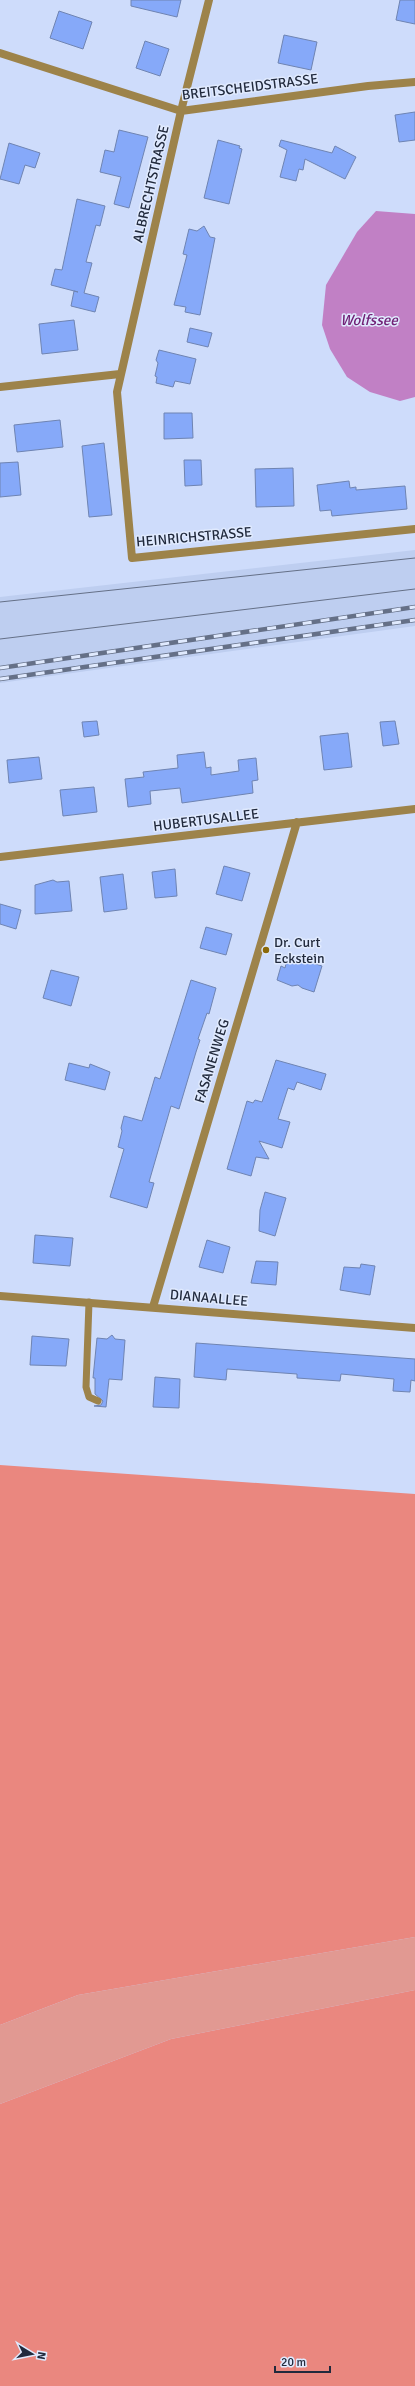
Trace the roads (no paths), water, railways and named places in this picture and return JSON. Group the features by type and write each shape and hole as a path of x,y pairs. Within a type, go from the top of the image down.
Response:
{"street":[{"name":"ALBRECHTSTRASSE","path":"120,374 181,111 209,0"},
{"name":"BREITSCHEIDSTRASSE","path":"0,53 181,111 368,86 415,82"},
{"path":"0,387 120,374"},
{"name":"HEINRICHSTRASSE","path":"120,374 117,392 132,558 415,529"},
{"name":"HUBERTUSALLEE","path":"0,857 415,809"},
{"name":"FASANENWEG","path":"153,1307 297,822"},
{"name":"DIANAALLEE","path":"0,1296 415,1328"}],"lane":[{"path":"89,1302 86,1387 89,1397 98,1401"}],"water":[{"name":"Wolfssee","path":"376,211 415,214 415,397 400,401 370,392 347,377 330,349 322,325 326,285 357,232"}],"tram line":[{"path":"0,602 415,558"},
{"path":"0,639 415,589"}],"railway":[{"path":"0,668 415,607"},
{"path":"0,679 415,620"}],"place":[{"name":"Dr. Curt Eckstein","path":"266,950"}]}
